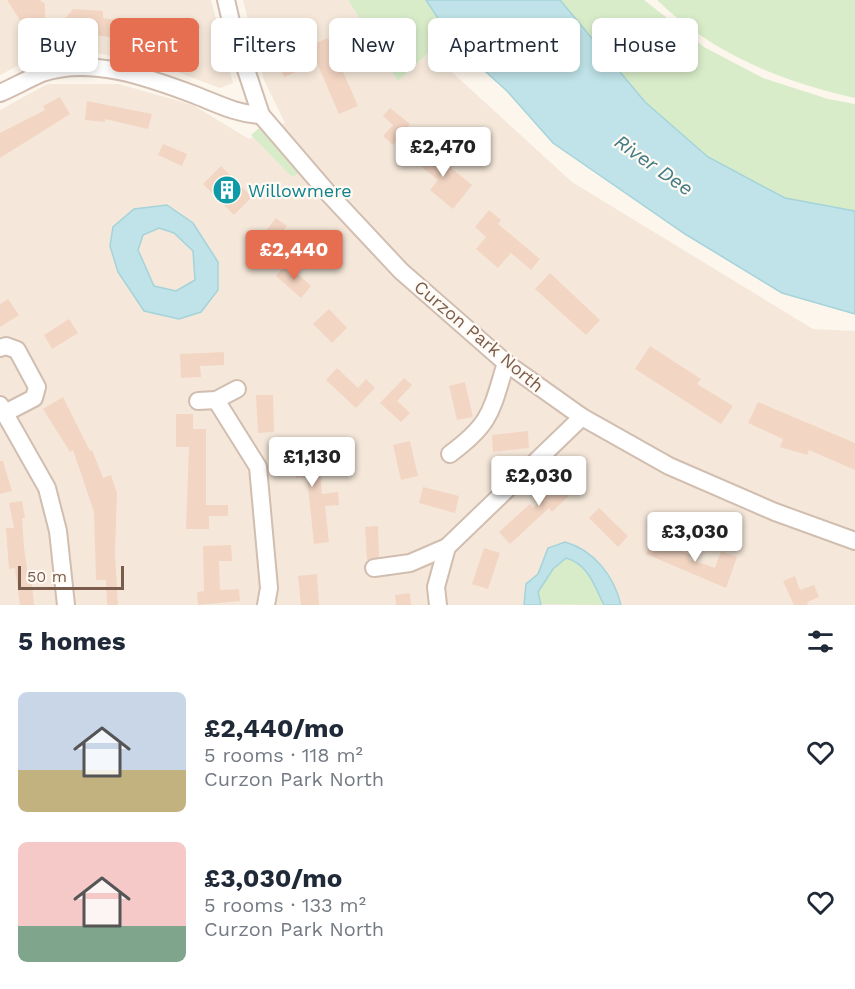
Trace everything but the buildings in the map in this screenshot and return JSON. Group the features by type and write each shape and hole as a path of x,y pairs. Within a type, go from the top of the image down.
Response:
{"street":[{"name":"Curzon Park North","path":"226,0 233,30 261,115 328,193 401,271 506,363 582,417 669,466 776,512 855,541"},
{"path":"0,93 43,73 75,68 124,72 194,94 241,114 261,115"},
{"path":"0,348 6,346 17,350 37,387 34,398 2,409 47,488 58,531 66,605"},
{"path":"450,454 472,437 490,416 506,363"},
{"path":"198,401 216,400 237,389"},
{"path":"216,400 258,466 269,588 266,605"},
{"path":"374,568 410,563 447,547 582,417"},
{"path":"438,605 436,587 447,547"}],"shaded area":[{"path":"0,0 211,0 216,18 211,18 211,72 230,72 233,83 220,88 177,72 199,72 199,18 110,18 110,56 98,53 98,18 18,18 18,66 0,75"},
{"path":"243,0 348,0 359,18 329,18 329,72 392,72 398,81 408,72 416,72 416,65 428,54 428,72 452,72 572,182 813,329 855,331 855,605 0,605 0,110 47,84 119,84 193,105 249,139 285,123 262,72 317,72 317,18 248,18"}],"green space":[{"path":"348,0 426,0 438,18 428,18 428,53 416,64 416,18 359,18"},
{"path":"560,0 644,0 667,18 592,18 592,38 580,24 580,18 575,18"},
{"path":"657,0 855,0 855,98 801,83 749,63 698,34 698,18 677,18"},
{"path":"698,42 763,78 828,99 855,104 855,211 785,198 708,157 645,102 620,72 698,72"},
{"path":"392,72 408,72 398,81"},
{"path":"259,128 275,136 301,172 292,177 251,135"},
{"path":"565,558 585,570 604,605 540,604 538,592 553,569"}],"water":[{"path":"426,0 560,0 575,18 438,18"},
{"name":"River Dee","path":"580,24 592,38 592,72 620,72 645,102 708,157 785,198 855,211 855,314 782,293 685,234 553,143 507,91 486,72 580,72"},
{"path":"167,205 193,223 218,262 218,290 201,312 179,319 144,311 118,272 110,246 113,227 134,209","holes":["159,228 174,233 193,251 195,280 176,291 154,286 138,250 143,235"]},
{"path":"565,542 594,558 608,574 621,605 604,605 585,570 566,558 553,569 538,592 541,605 524,605 526,584 538,574 548,548"}],"place":[{"name":"Willowmere","path":"227,190"}]}
